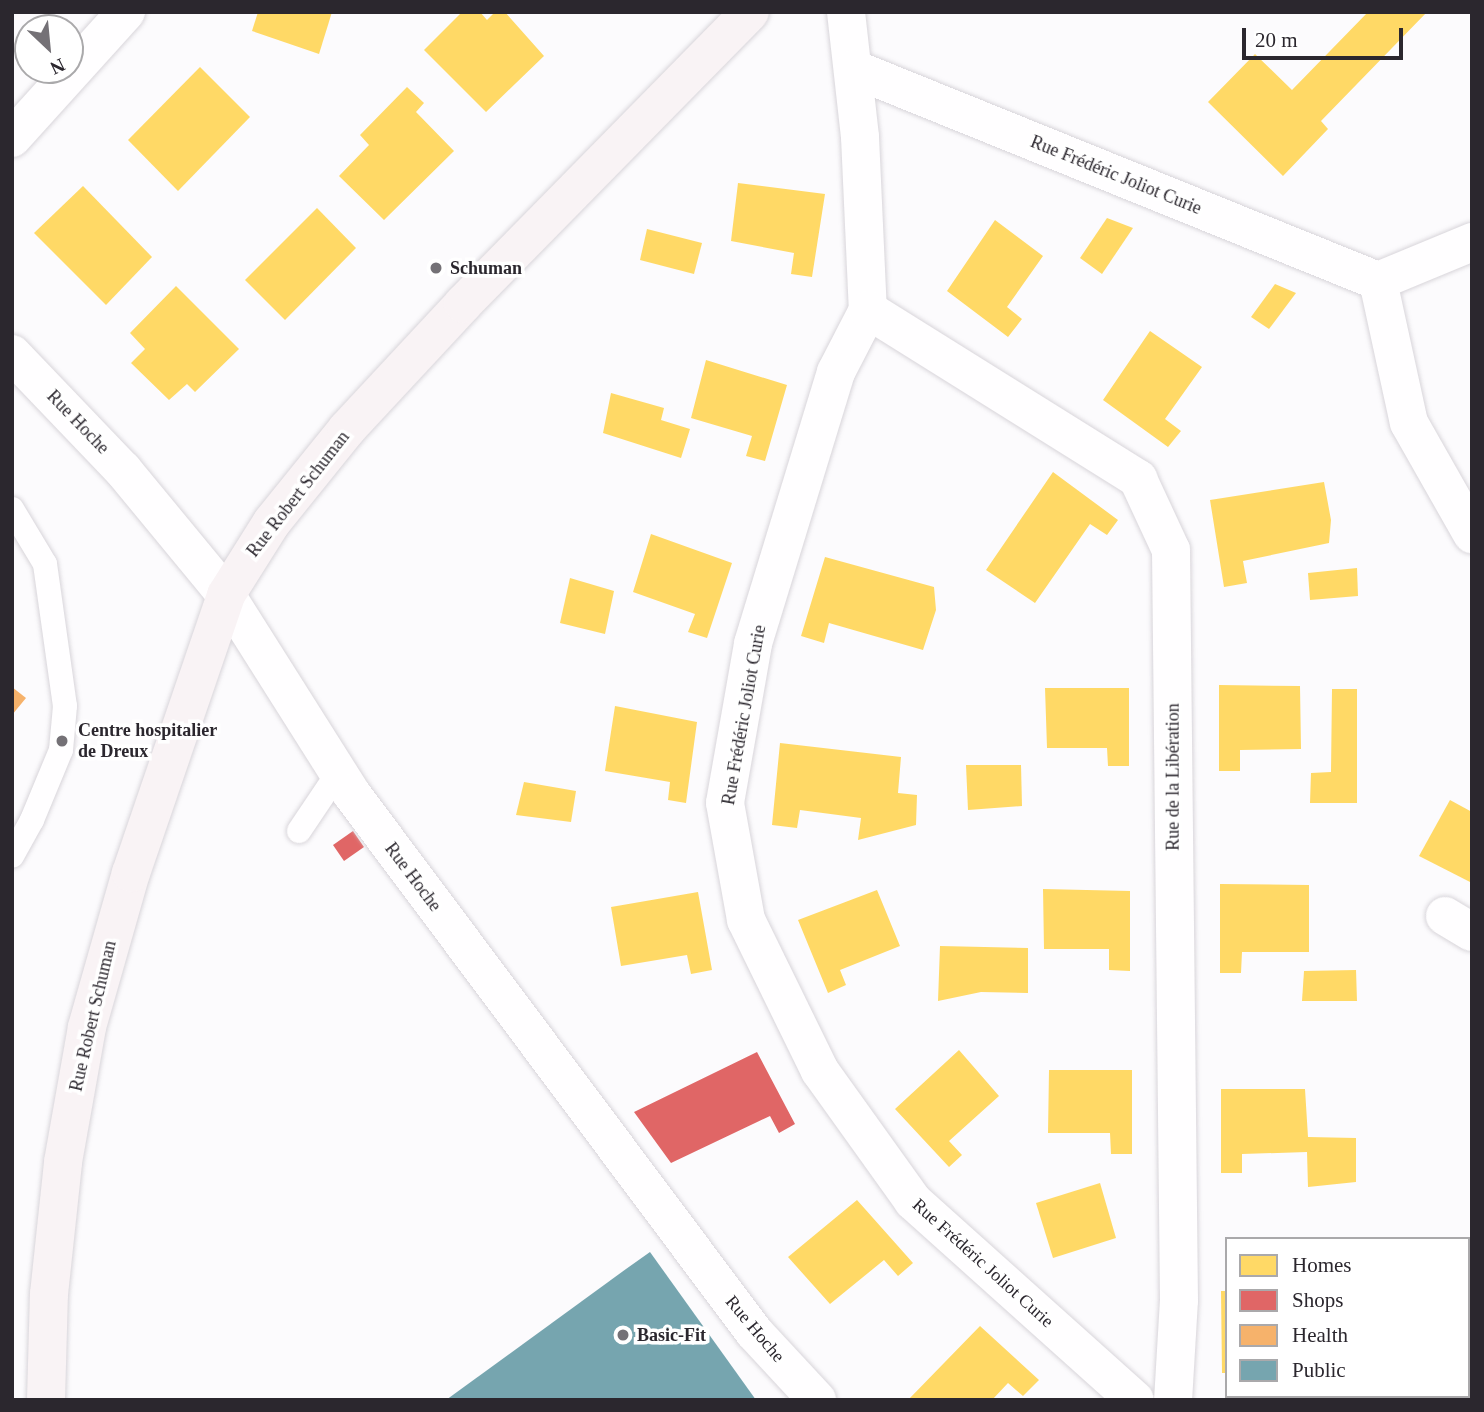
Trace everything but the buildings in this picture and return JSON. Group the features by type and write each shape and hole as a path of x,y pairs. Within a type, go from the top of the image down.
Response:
{"street":[{"path":"12,138 126,12"},
{"name":"Rue Robert Schuman","path":"46,1400 49,1294 63,1162 87,1027 131,873 226,595 272,522 347,429 463,304 750,12"},
{"path":"846,12 860,137 869,310"},
{"name":"Rue Frédéric Joliot Curie","path":"854,69 1378,281"},
{"path":"1472,242 1378,281 1409,423 1472,534"},
{"name":"Rue Frédéric Joliot Curie","path":"869,310 836,372 753,644 725,803 746,920 820,1071 913,1201 1135,1400"},
{"name":"Rue de la Libération","path":"869,310 1138,479 1171,550 1179,1300 1173,1400"},
{"name":"Rue Hoche","path":"12,354 123,470 226,595 338,773 754,1332 817,1400"}],"lane":[{"path":"12,509 45,564 65,706 61,750 32,820 12,856"},
{"path":"299,831 338,773"}],"place":[{"name":"Schuman","path":"436,268"},
{"name":"Centre hospitalier de Dreux","path":"62,741"},
{"name":"Basic-Fit","path":"623,1335"}]}
